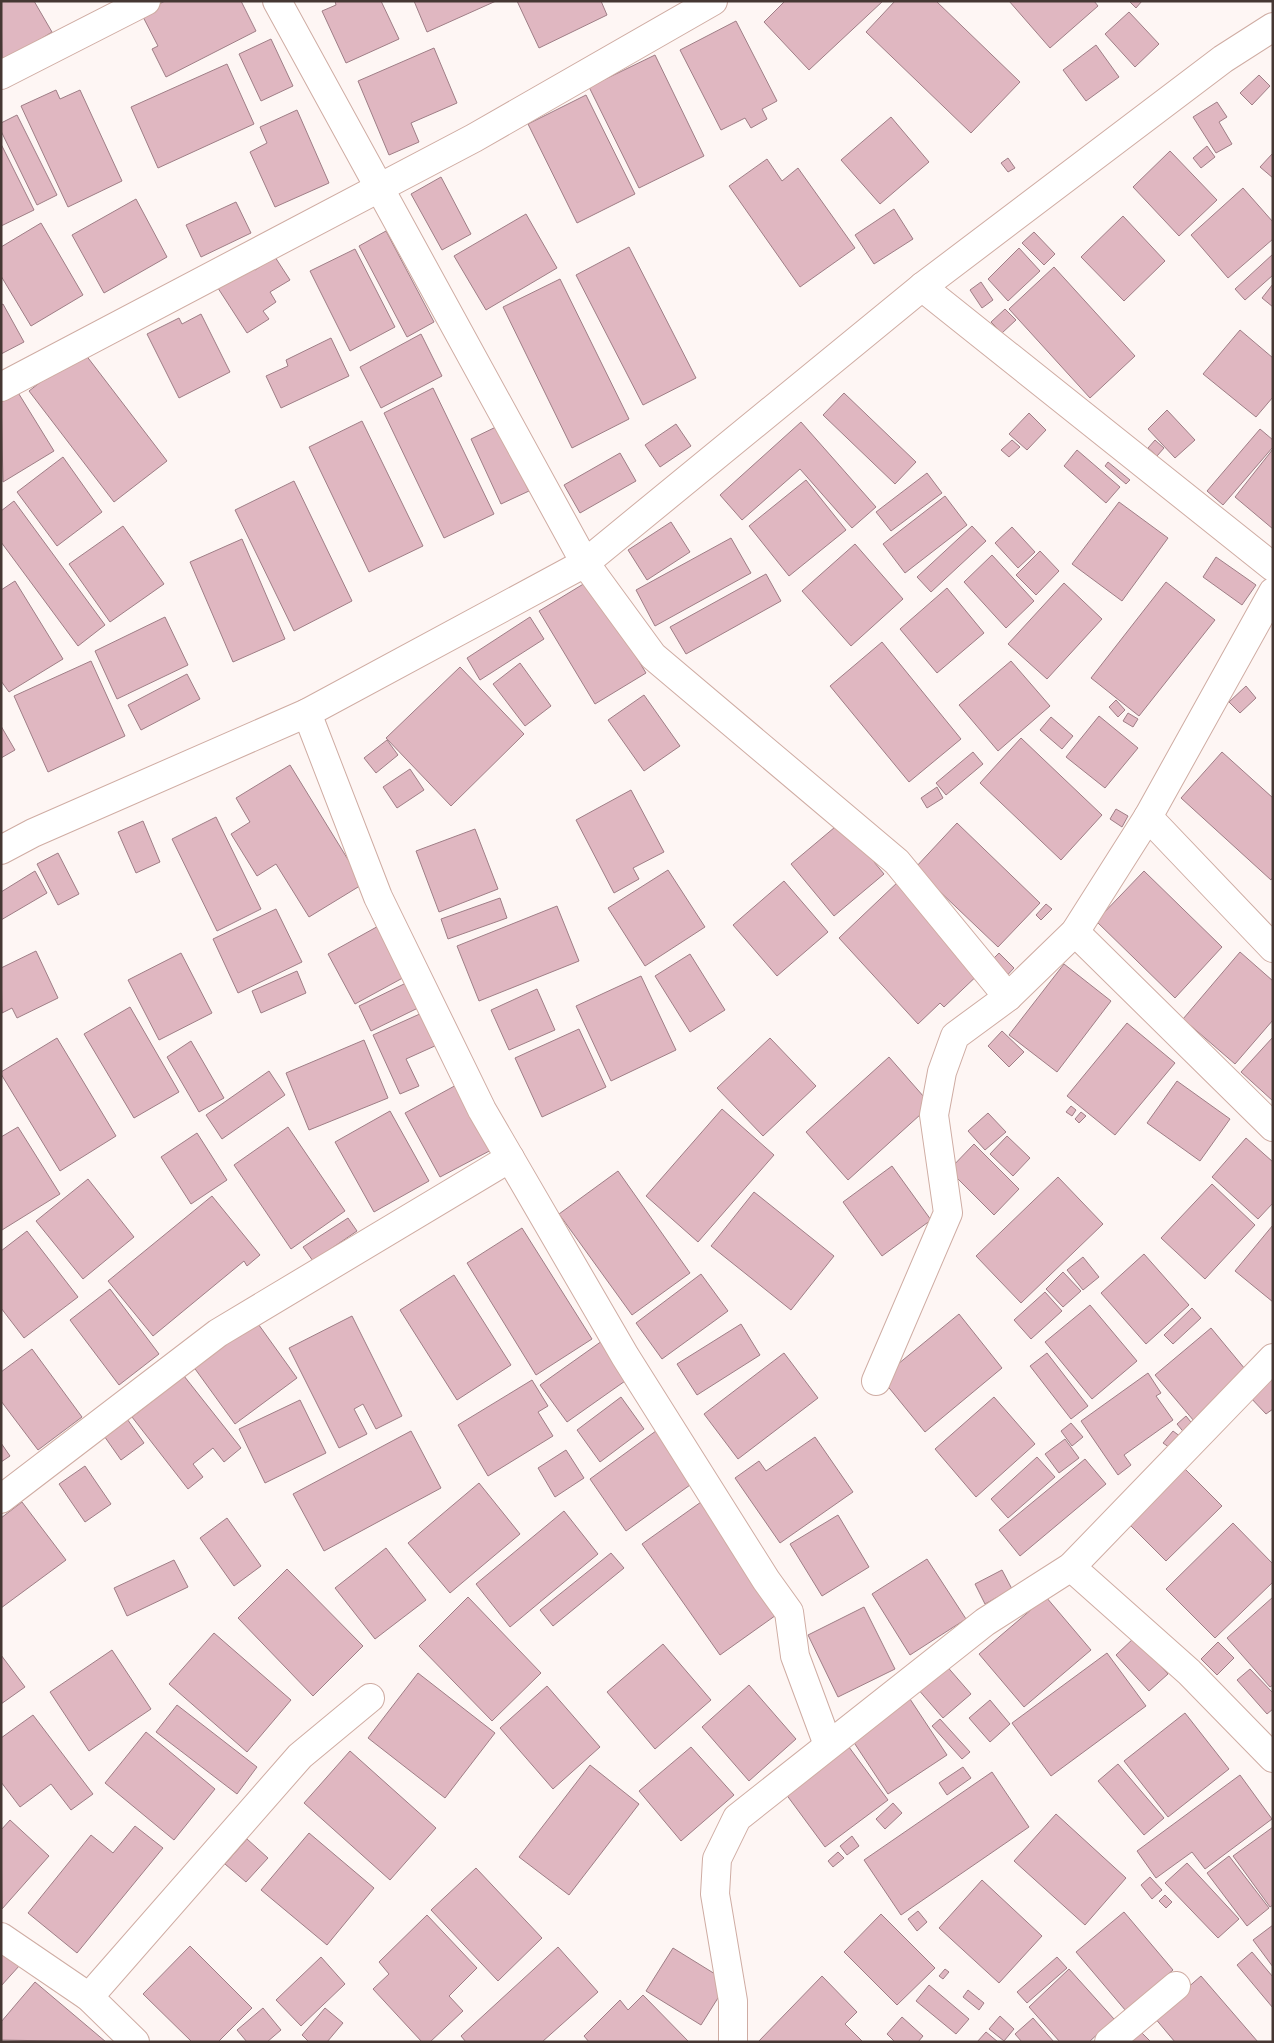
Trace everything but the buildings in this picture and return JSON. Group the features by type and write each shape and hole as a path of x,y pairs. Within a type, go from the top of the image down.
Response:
{"street":[{"path":"1,75 146,1"},
{"path":"277,1 585,563 653,656 897,862 1008,997"},
{"path":"1,387 474,138 714,1"},
{"path":"1,850 33,833 307,713 585,563 922,287 1223,59 1273,27"},
{"path":"922,287 1273,568"},
{"path":"876,1381 948,1213 934,1115 942,1072 955,1036 1008,997 1075,932 1148,817 1273,592"},
{"path":"307,713 378,897 482,1110 625,1356 766,1580 789,1612 795,1656 828,1745"},
{"path":"1148,817 1273,948"},
{"path":"1075,932 1273,1127"},
{"path":"1,1499 218,1333 510,1158"},
{"path":"734,2042 733,2001 714,1894 717,1859 737,1818 985,1622 1072,1567 1273,1358"},
{"path":"1072,1567 1189,1672 1273,1758"},
{"path":"89,1997 300,1756 370,1698"},
{"path":"1,1937 89,1997 135,2042"},
{"path":"1109,2042 1176,1986"}]}
